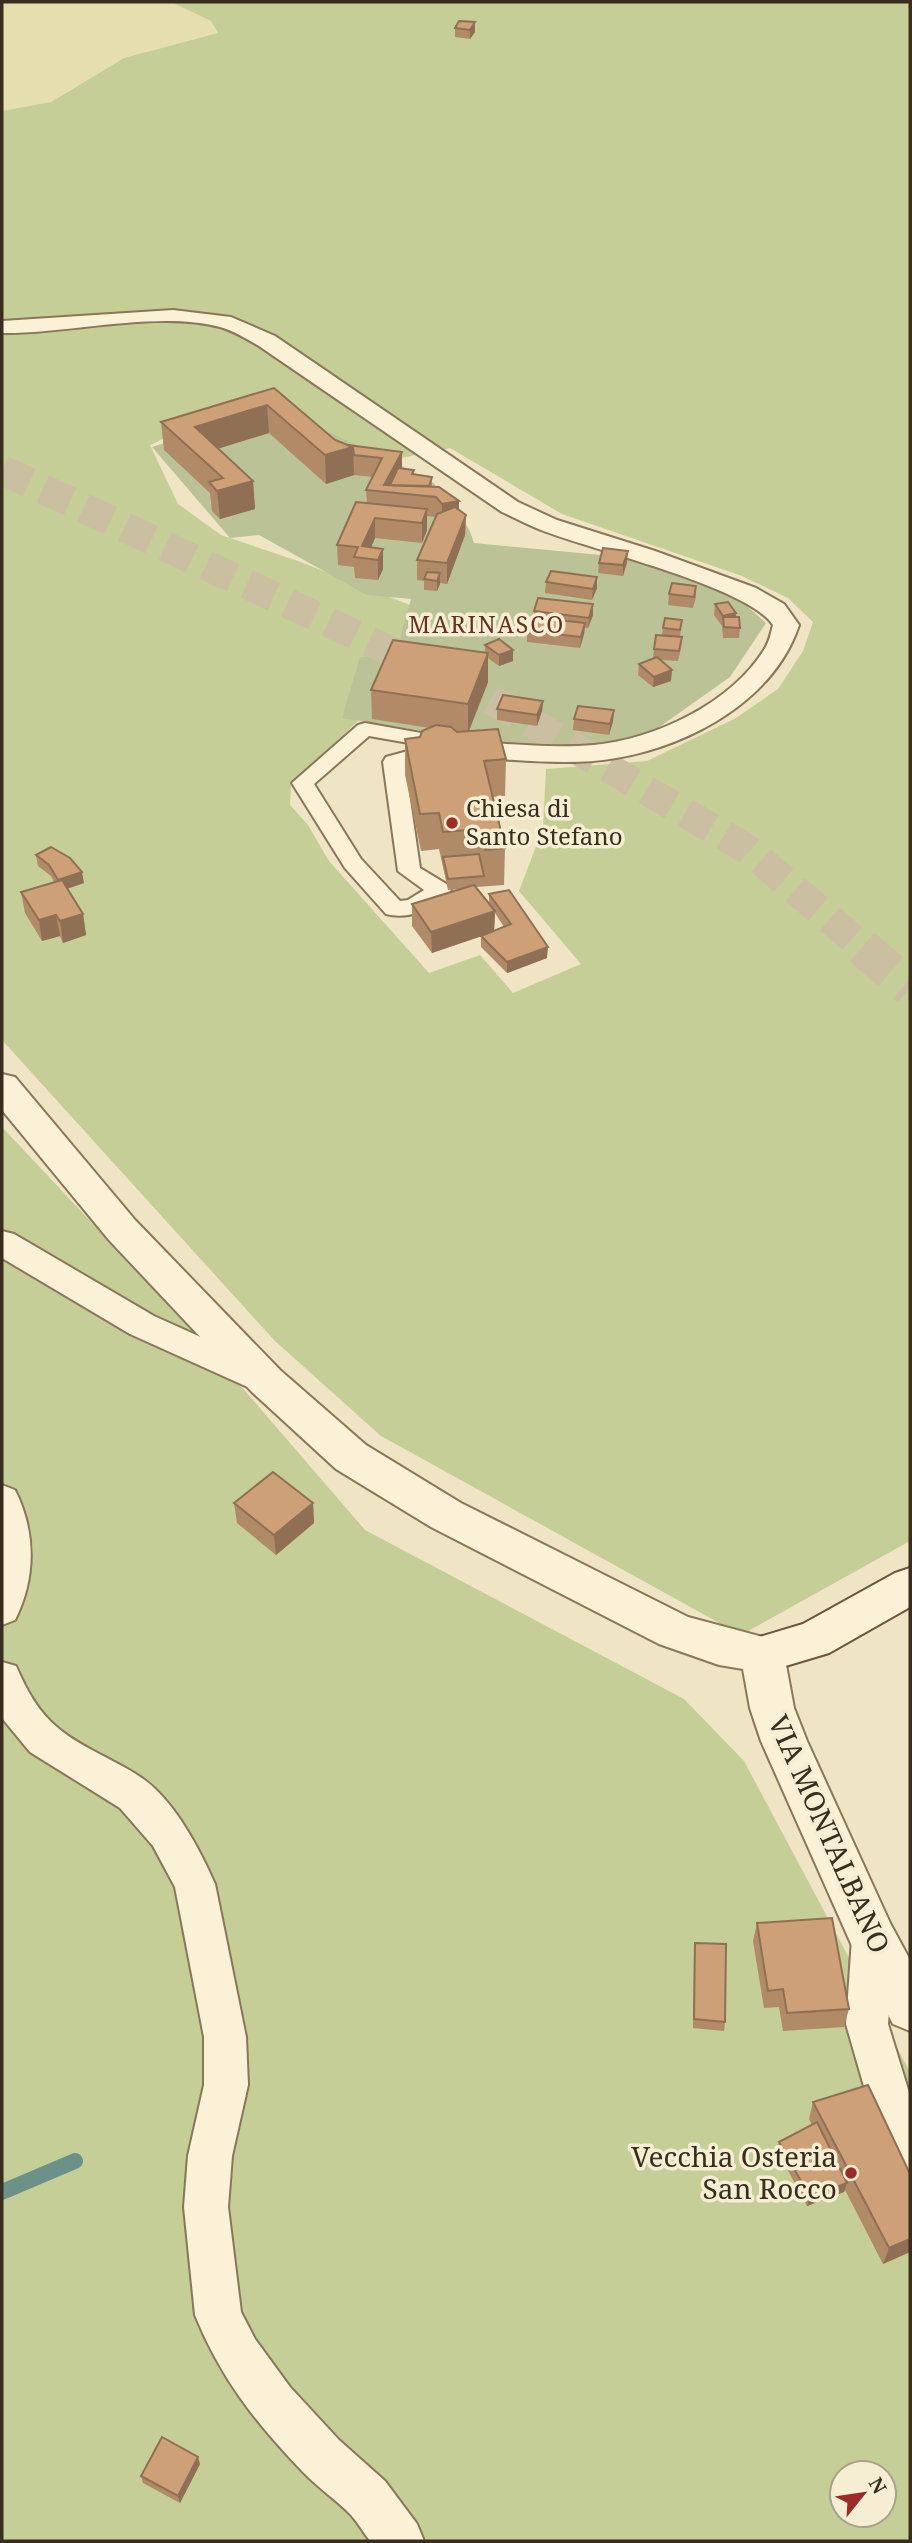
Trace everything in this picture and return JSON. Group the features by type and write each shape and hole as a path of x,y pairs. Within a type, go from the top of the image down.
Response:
{"street":[{"path":"2,327 182,317 217,320 242,328 267,341 510,507 550,525 747,593 775,609 786,625 778,650 749,685 718,710 634,745 594,753 447,746 365,729 303,783 354,863 394,909 414,907 440,890 409,871 394,762 447,746"},
{"path":"2,1087 122,1230 266,1381 351,1457 446,1516 674,1631 719,1646 762,1654 814,1640 886,1602 910,1586"},
{"path":"2,1243 142,1325 266,1381"},
{"path":"2,1500 10,1520 15,1562 2,1609"},
{"name":"VIA MONTALBANO","path":"762,1654 772,1708 784,1741 873,1939 910,2008"},
{"path":"2,1678 8,1696 44,1740 134,1795 167,1833 195,1884 225,2037 226,2085 210,2156 206,2207 218,2315 238,2356 273,2404 322,2457 368,2498 400,2541"},
{"path":"873,1939 867,2024 894,2115 910,2152"}],"shaded area":[{"path":"2,2 171,2 211,21 218,33 124,58 50,102 2,111"}],"green space":[{"path":"171,2 910,2 910,1541 741,1635 381,1436 274,1340 2,1040 2,111 51,102 124,58 218,33 211,21","holes":["193,425 401,458 450,448 562,514 742,576 788,598 813,622 803,651 778,689 736,718 647,761 546,769 543,828 519,891 581,964 513,993 480,955 429,973 329,861 308,825 290,805 291,785 360,719 415,634 410,605 298,561 221,535 178,504 150,445"]},
{"path":"275,408 396,463 435,484 433,501 460,516 474,543 675,562 679,577 729,590 766,623 730,677 658,728 592,758 342,718 360,657 395,656 411,599 367,595 259,535 230,538 152,447"},
{"path":"2,1127 190,1327 365,1530 684,1699 744,1761 910,2072 910,2541 2,2541"}],"building":[{"path":"459,21 475,22 470,30 455,28"},
{"path":"274,388 335,440 353,447 325,455 267,405 195,427 253,481 217,491 209,482 223,478 161,422"},
{"path":"348,445 402,452 384,485 439,487 459,501 442,504 436,497 366,490 382,458 354,455 353,447"},
{"path":"398,468 414,470 412,474 432,477 429,486 390,485"},
{"path":"356,502 427,509 422,523 375,518 362,546 383,549 378,560 354,557 358,547 337,545"},
{"path":"455,507 466,515 447,563 417,560 437,514"},
{"path":"603,548 628,551 623,565 599,563"},
{"path":"551,571 597,577 593,589 546,582"},
{"path":"427,572 440,573 437,581 424,579"},
{"path":"672,583 696,586 694,597 669,594"},
{"path":"538,598 593,604 589,618 534,611"},
{"path":"728,602 736,613 723,616 715,604"},
{"path":"532,617 585,623 581,637 527,631"},
{"path":"723,617 739,617 740,628 724,627"},
{"path":"665,618 682,620 680,630 663,628"},
{"path":"656,635 682,637 679,651 654,649"},
{"path":"499,639 513,650 499,655 485,645"},
{"path":"393,640 488,653 468,704 371,690"},
{"path":"657,657 672,670 654,677 639,664"},
{"path":"503,695 543,701 537,715 497,709"},
{"path":"578,706 614,710 610,724 574,719"},
{"path":"436,725 451,727 457,732 498,729 506,759 484,761 505,848 485,850 479,829 443,832 439,813 420,814 405,739 420,737 422,731"},
{"path":"51,847 70,858 82,872 58,880 49,865 36,855"},
{"path":"479,854 484,876 448,879 443,857"},
{"path":"62,880 83,914 60,921 56,915 39,920 21,892"},
{"path":"474,885 495,911 431,932 412,904"},
{"path":"509,890 548,947 507,962 481,936 511,924 489,894"},
{"path":"273,1472 313,1503 274,1535 234,1503"},
{"path":"832,1918 849,2009 787,2013 783,1989 768,1991 757,1923"},
{"path":"695,1943 726,1944 725,2022 694,2019"},
{"path":"868,2085 910,2174 910,2239 889,2248 813,2102"},
{"path":"817,2122 847,2183 810,2197 779,2142"},
{"path":"162,2437 198,2457 178,2496 141,2476"}],"waterway":[{"path":"2,2192 75,2161"}],"tunnel":[{"path":"2,470 482,694 747,849 864,948"},
{"path":"862,947 910,988"}],"place":[{"name":"Chiesa di Santo Stefano","path":"452,823"},
{"name":"Vecchia Osteria San Rocco","path":"851,2173"}],"district":[{"name":"MARINASCO","path":"487,625"}]}
